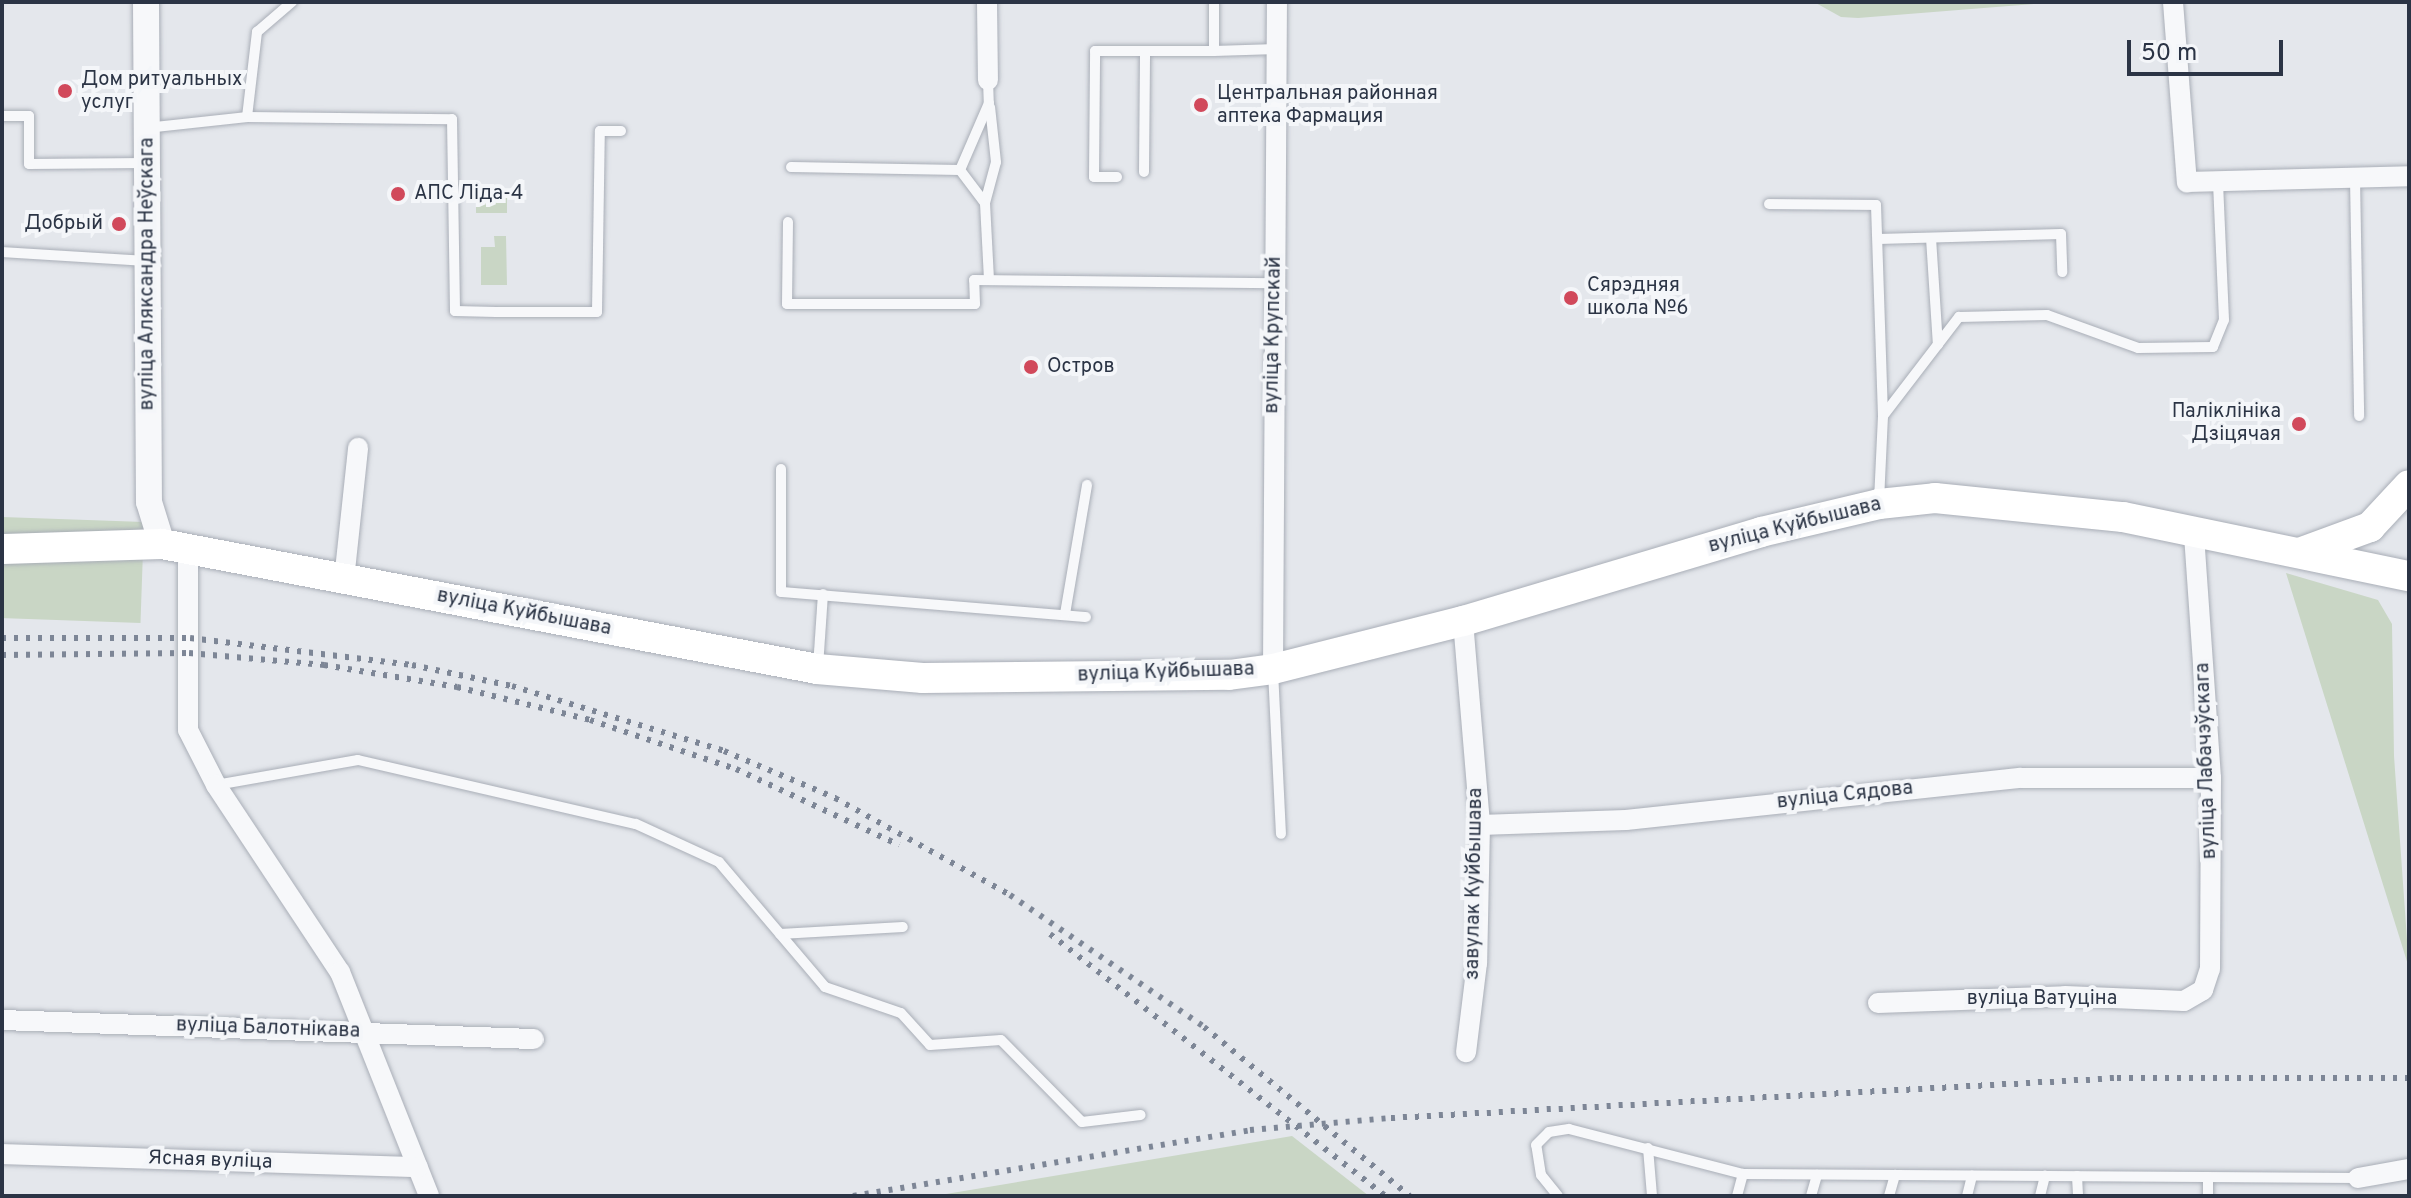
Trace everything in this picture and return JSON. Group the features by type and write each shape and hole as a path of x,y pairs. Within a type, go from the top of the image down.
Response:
{"main road":[{"path":"2289,556 2344,540 2370,527 2409,485"},
{"name":"вуліца Куйбышава","path":"2,549 175,547 817,669 923,678 1229,675 1273,669 1463,621 1761,532 1879,504 1988,501 2194,532 2289,556 2409,576"}],"street":[{"name":"вуліца Аляксандра Неўскага","path":"146,2 149,502 175,547 188,730 216,785 340,972 429,1196"},
{"path":"987,2 988,80"},
{"name":"вуліца Крупскай","path":"1273,669 1277,2"},
{"path":"2173,2 2187,182 2409,176"},
{"path":"344,580 358,448"},
{"name":"вуліца Лабачэўскага","path":"2194,532 2211,778 2210,969 2203,990"},
{"name":"завулак Куйбышава","path":"1463,621 1480,825 1477,963 1466,1052"},
{"name":"вуліца Сядова","path":"1480,825 1626,820 2021,778 2211,778"},
{"name":"вуліца Ватуціна","path":"1878,1003 2065,996 2184,1001 2203,990"},
{"name":"вуліца Балотнікава","path":"2,1020 534,1039"},
{"name":"Ясная вуліца","path":"2,1154 418,1167"},
{"path":"2358,1178 2409,1169"}],"lane":[{"path":"247,117 257,32 292,2"},
{"path":"1214,2 1214,51"},
{"path":"1117,177 1094,177 1095,51 1277,49"},
{"path":"1144,172 1145,51"},
{"path":"988,80 996,162 985,203 989,280"},
{"path":"960,170 989,103"},
{"path":"2,116 29,116 29,164 147,163"},
{"path":"146,128 247,117 452,119 455,311 597,312 600,131 621,131"},
{"path":"791,167 960,170"},
{"path":"960,170 985,203"},
{"path":"2355,178 2359,416"},
{"path":"1883,416 1959,317 2047,315 2138,348 2213,347 2224,320 2218,181"},
{"path":"1769,204 1876,205 1883,416 1879,504"},
{"path":"788,222 787,304 975,304 974,280 1275,283"},
{"path":"1878,239 2061,234 2062,272"},
{"path":"1931,238 1938,345"},
{"path":"2,252 148,261"},
{"path":"781,469 781,592 1086,617"},
{"path":"1065,614 1087,485"},
{"path":"817,669 823,594"},
{"path":"1273,669 1281,834"},
{"path":"216,785 358,760 636,824 719,862 825,987 901,1013 930,1045 1001,1040 1082,1122 1141,1115"},
{"path":"780,934 903,927"},
{"path":"1558,1196 1536,1162 1536,1145 1549,1132 1592,1133 1743,1174 2358,1178"},
{"path":"1648,1148 1652,1196"},
{"path":"1737,1196 1743,1174"},
{"path":"1811,1196 1817,1175"},
{"path":"1889,1196 1895,1175"},
{"path":"1967,1196 1972,1176"},
{"path":"2040,1196 2045,1176"},
{"path":"2077,1176 2078,1196"},
{"path":"2208,1177 2208,1196"}],"green space":[{"path":"1814,2 2058,2 1858,18 1841,17"},
{"path":"476,193 507,193 507,213 476,213"},
{"path":"494,236 506,236 507,285 481,285 481,247 495,247"},
{"path":"2,517 144,522 140,623 2,618"},
{"path":"2286,573 2378,600 2392,624 2394,756 2409,968"},
{"path":"1292,1136 1369,1196 934,1196"}],"railway":[{"path":"2,638 190,638 412,665 512,686 724,751 835,798 1010,895 1204,1027 1410,1196"},
{"path":"2,655 189,653 324,665 457,687 590,720 736,769 899,845"},
{"path":"1050,934 1385,1196"},
{"path":"853,1196 1250,1130 1391,1118 2117,1078 2409,1078"}],"place":[{"name":"Дом ритуальных услуг","path":"65,91"},
{"name":"Центральная районная аптека Фармация","path":"1201,105"},
{"name":"АПС Ліда-4","path":"398,194"},
{"name":"Добрый","path":"119,224"},
{"name":"Сярэдняя школа №6","path":"1571,298"},
{"name":"Остров","path":"1031,367"},
{"name":"Паліклініка Дзіцячая","path":"2299,424"}]}
